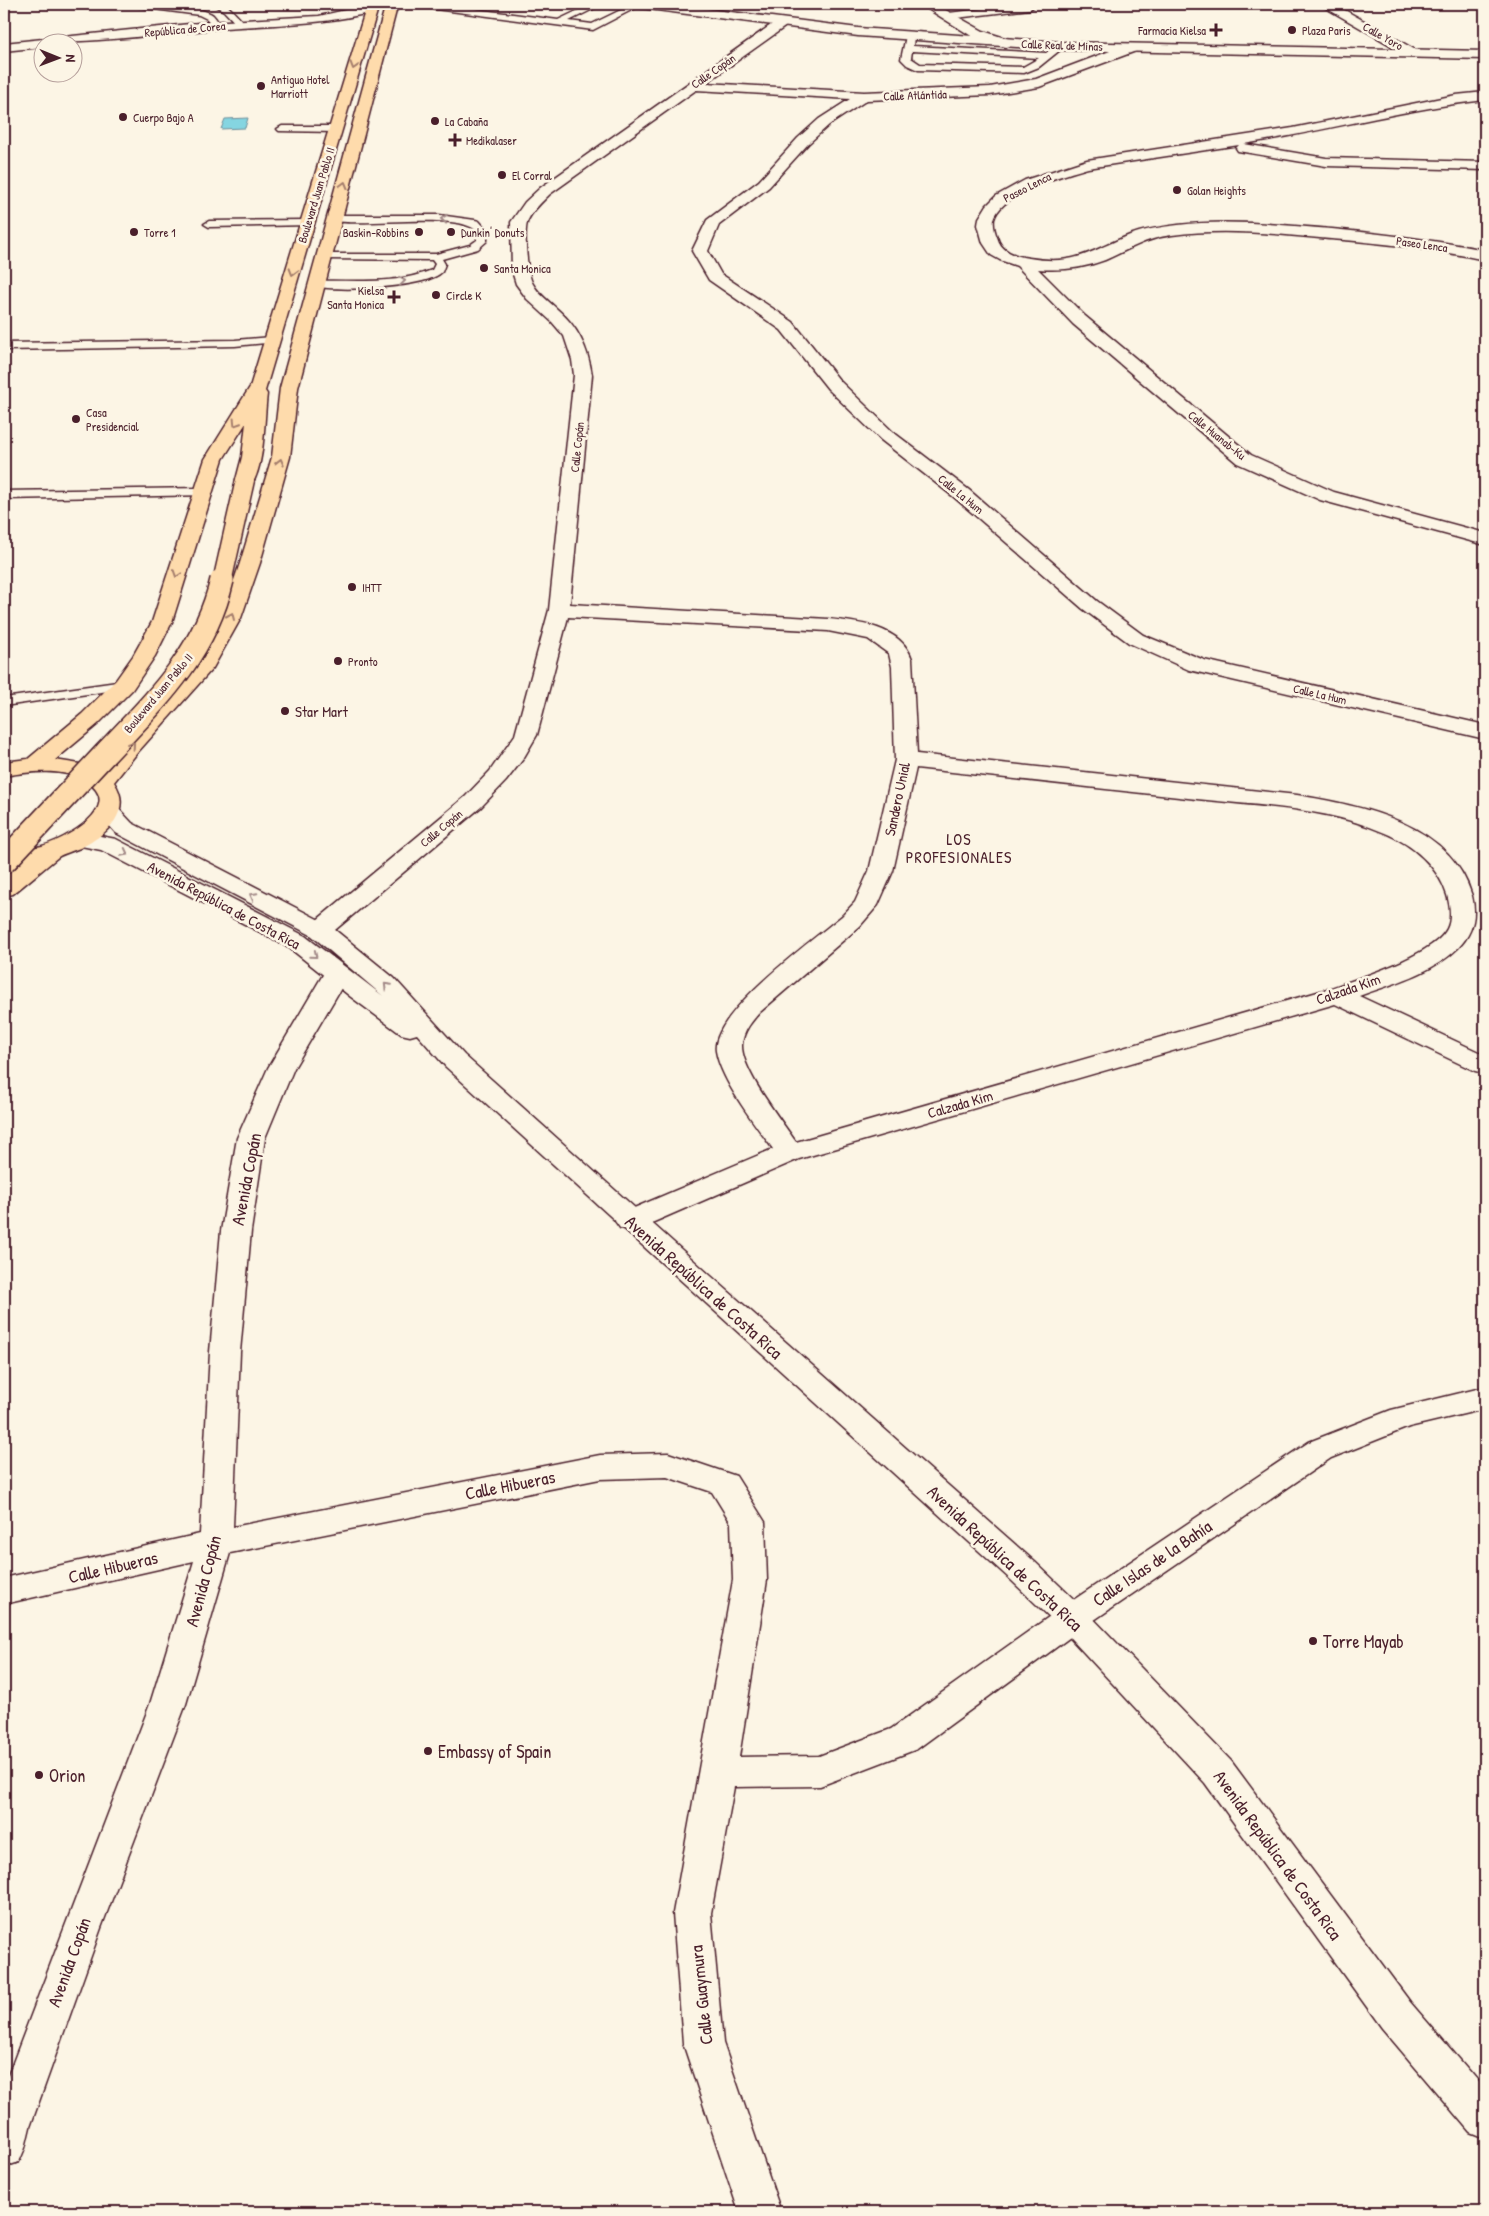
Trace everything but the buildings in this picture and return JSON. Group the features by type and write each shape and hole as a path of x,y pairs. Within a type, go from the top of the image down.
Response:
{"main road":[{"name":"Boulevard Juan Pablo II","path":"102,783 129,748 204,663 231,618 250,563 281,456 289,388 390,11 396,4"},
{"name":"Boulevard Juan Pablo II","path":"4,862 149,706 187,662 208,624 219,593 251,457 259,387 373,6"},
{"name":"Boulevard Juan Pablo II","path":"35,765 90,719 124,685 144,656 162,622 214,458 259,387"},
{"name":"Boulevard Juan Pablo II","path":"251,457 289,388"},
{"path":"4,857 24,856 53,850 79,839 98,826 108,810 110,796 102,783 86,773 70,768 35,765 5,769"},
{"path":"4,889 53,850"}],"street":[{"name":"Calle Real de Minas","path":"640,4 858,32 909,42 1485,55"},
{"path":"926,4 978,34 1006,43"},
{"path":"1200,4 1216,4"},
{"name":"Calle Yoro","path":"1325,4 1414,53"},
{"name":"República de Corea","path":"82,39 241,24 321,21 350,15 373,6"},
{"name":"República de Corea","path":"321,21 364,32"},
{"name":"Calle Copán","path":"320,930 472,802 498,776 516,754 526,735 533,712 559,610 583,375 581,360 572,335 558,318 533,296 524,284 520,271 519,222 530,205 545,191 782,22"},
{"path":"4,47 32,44"},
{"name":"Calle Atlántida","path":"691,86 864,96 953,94 990,91 1038,83 1132,48"},
{"name":"Calle La Hum","path":"864,96 824,122 803,141 764,184 712,223 700,251 715,277 786,326 834,385 887,436 962,494 1090,605 1136,639 1197,665 1485,732"},
{"name":"Paseo Lenca","path":"1485,96 1456,99 1293,132 1087,164 1051,174 1003,198 993,207 987,218 993,249 1004,257 1022,262 1060,264 1082,262 1151,233 1211,228 1285,229 1451,247 1485,254"},
{"path":"1219,144 1326,162 1485,166"},
{"name":"Calle Huanab-Ku","path":"1022,262 1080,320 1244,459 1327,496 1485,539"},
{"name":"Sandero Unial","path":"559,610 828,625 856,629 883,638 899,652 903,667 906,760 881,871 866,905 851,921 751,1006 737,1022 731,1035 728,1050 736,1071 789,1153"},
{"name":"Calzada Kim","path":"630,1221 789,1153 1337,995 1420,963 1444,947 1458,932 1464,913 1458,890 1443,863 1418,840 1363,816 1305,804 906,760"},
{"name":"Avenida República de Costa Rica","path":"108,810 124,828 320,930 385,983 455,1061 630,1221 1023,1571 1072,1618 1218,1772 1396,2015 1485,2119"},
{"name":"Avenida República de Costa Rica","path":"79,839 108,844 296,941 455,1061"},
{"name":"Avenida Copán","path":"4,2148 9,2127 78,1937 168,1704 216,1543 225,1352 236,1231 251,1138 280,1068 337,973"},
{"path":"1337,995 1485,1065"},
{"name":"Calle Islas de la Bahía","path":"718,1772 820,1772 904,1739 1072,1618 1320,1450 1402,1418 1485,1398"},
{"name":"Calle Hibueras","path":"4,1591 216,1543 600,1468 668,1465 724,1484 748,1522 750,1580 718,1772"},
{"name":"Calle Guaymura","path":"718,1772 692,1913 702,2024 704,2043 760,2212"}],"lane":[{"path":"139,4 201,13 210,17 216,26"},
{"path":"216,4 223,5 241,24"},
{"path":"331,4 373,6"},
{"path":"420,4 596,27 640,4"},
{"path":"558,23 591,8 579,4"},
{"path":"948,16 1030,6"},
{"path":"1048,56 909,42 906,59 918,67 1024,70 1036,65 1048,56 1061,46"},
{"path":"282,129 336,129"},
{"path":"325,256 436,257 474,247 482,241 482,230 475,223 439,218 335,218"},
{"path":"210,224 307,223"},
{"path":"318,284 401,282 426,278 437,272 440,264 436,257"},
{"path":"4,347 235,343 272,340"},
{"path":"4,495 204,492"},
{"path":"4,702 124,685"}],"water":[{"path":"248,118 245,128 221,129 225,119"}],"place":[{"name":"Farmacia Kielsa","path":"1216,30"},
{"name":"Plaza Paris","path":"1292,30"},
{"name":"Antiguo Hotel Marriott","path":"261,86"},
{"name":"Cuerpo Bajo A","path":"123,117"},
{"name":"La Cabaña","path":"435,121"},
{"name":"Medikalaser","path":"455,140"},
{"name":"El Corral","path":"502,175"},
{"name":"Golan Heights","path":"1177,190"},
{"name":"Torre 1","path":"134,232"},
{"name":"Baskin-Robbins","path":"419,232"},
{"name":"Dunkin' Donuts","path":"451,232"},
{"name":"Santa Monica","path":"484,268"},
{"name":"Circle K","path":"436,295"},
{"name":"Kielsa Santa Monica","path":"394,297"},
{"name":"Casa Presidencial","path":"76,419"},
{"name":"IHTT","path":"352,587"},
{"name":"Pronto","path":"338,661"},
{"name":"Star Mart","path":"285,711"},
{"name":"Torre Mayab","path":"1313,1641"},
{"name":"Embassy of Spain","path":"428,1751"},
{"name":"Orion","path":"39,1775"}],"district":[{"name":"LOS PROFESIONALES","path":"959,848"}]}
